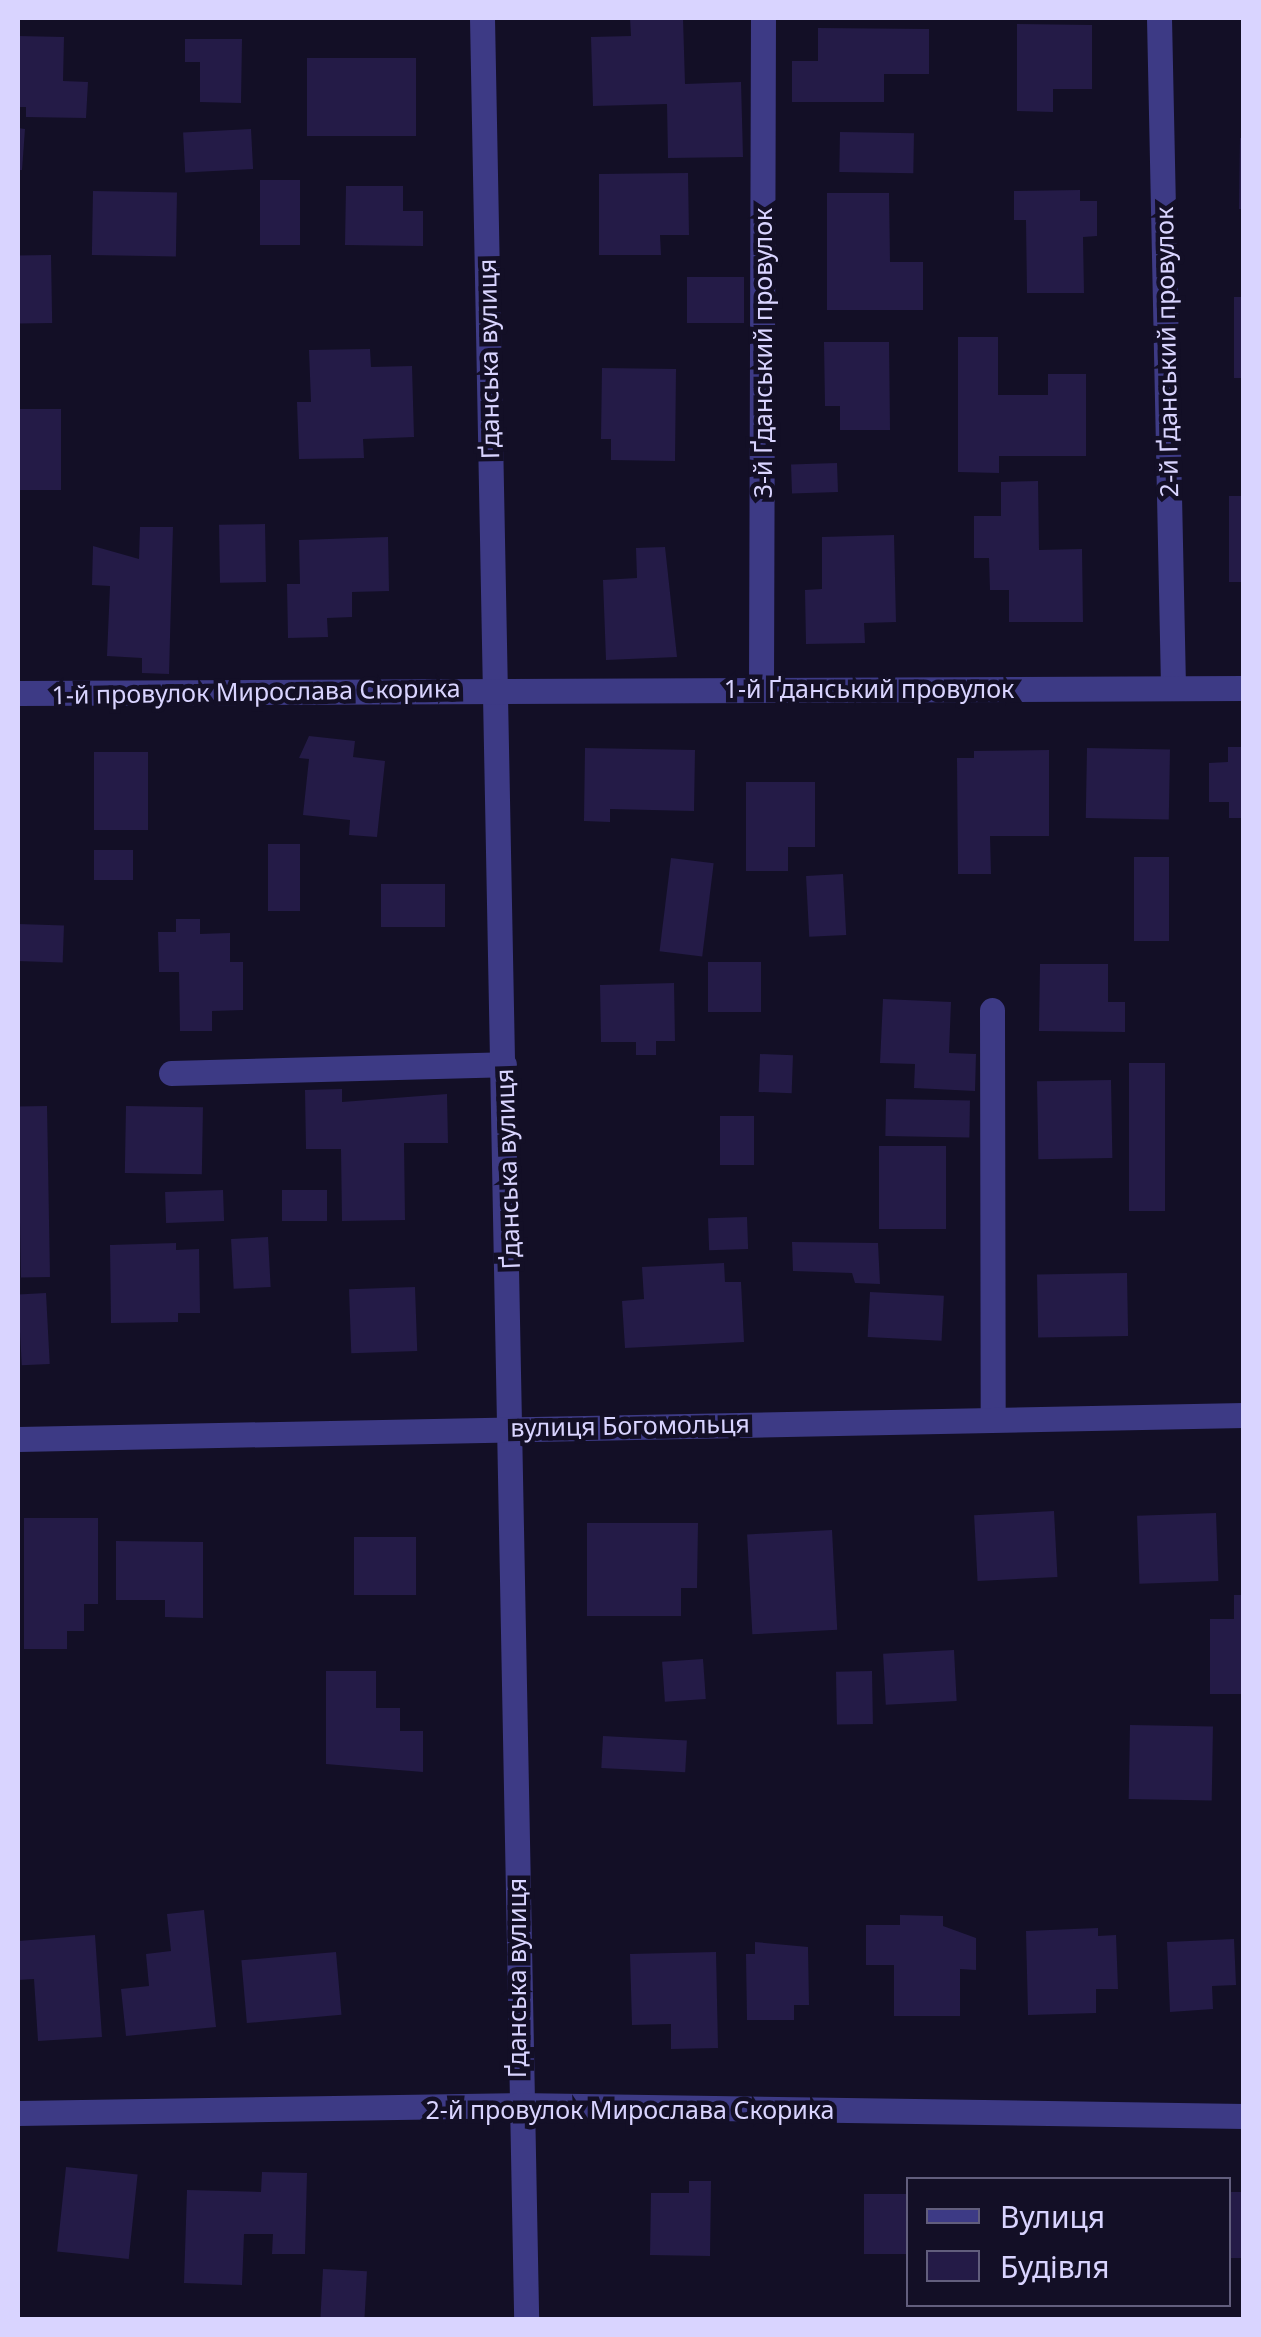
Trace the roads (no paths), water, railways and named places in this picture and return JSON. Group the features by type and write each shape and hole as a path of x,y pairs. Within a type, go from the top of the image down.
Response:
{"street":[{"name":"Ґданська вулиця","path":"482,18 494,688 514,1426 517,2105 526,2320"},
{"name":"3-й Ґданський провулок","path":"761,688 763,18"},
{"name":"2-й Ґданський провулок","path":"1159,18 1174,688"},
{"name":"1-й Ґданський провулок","path":"494,688 1244,688"},
{"name":"1-й провулок Мирослава Скорика","path":"18,693 494,688"},
{"path":"992,1010 993,1419"},
{"path":"171,1073 504,1064"},
{"name":"вулиця Богомольця","path":"18,1439 514,1426 1244,1415"},
{"name":"2-й провулок Мирослава Скорика","path":"18,2113 517,2105 1244,2116"}]}
